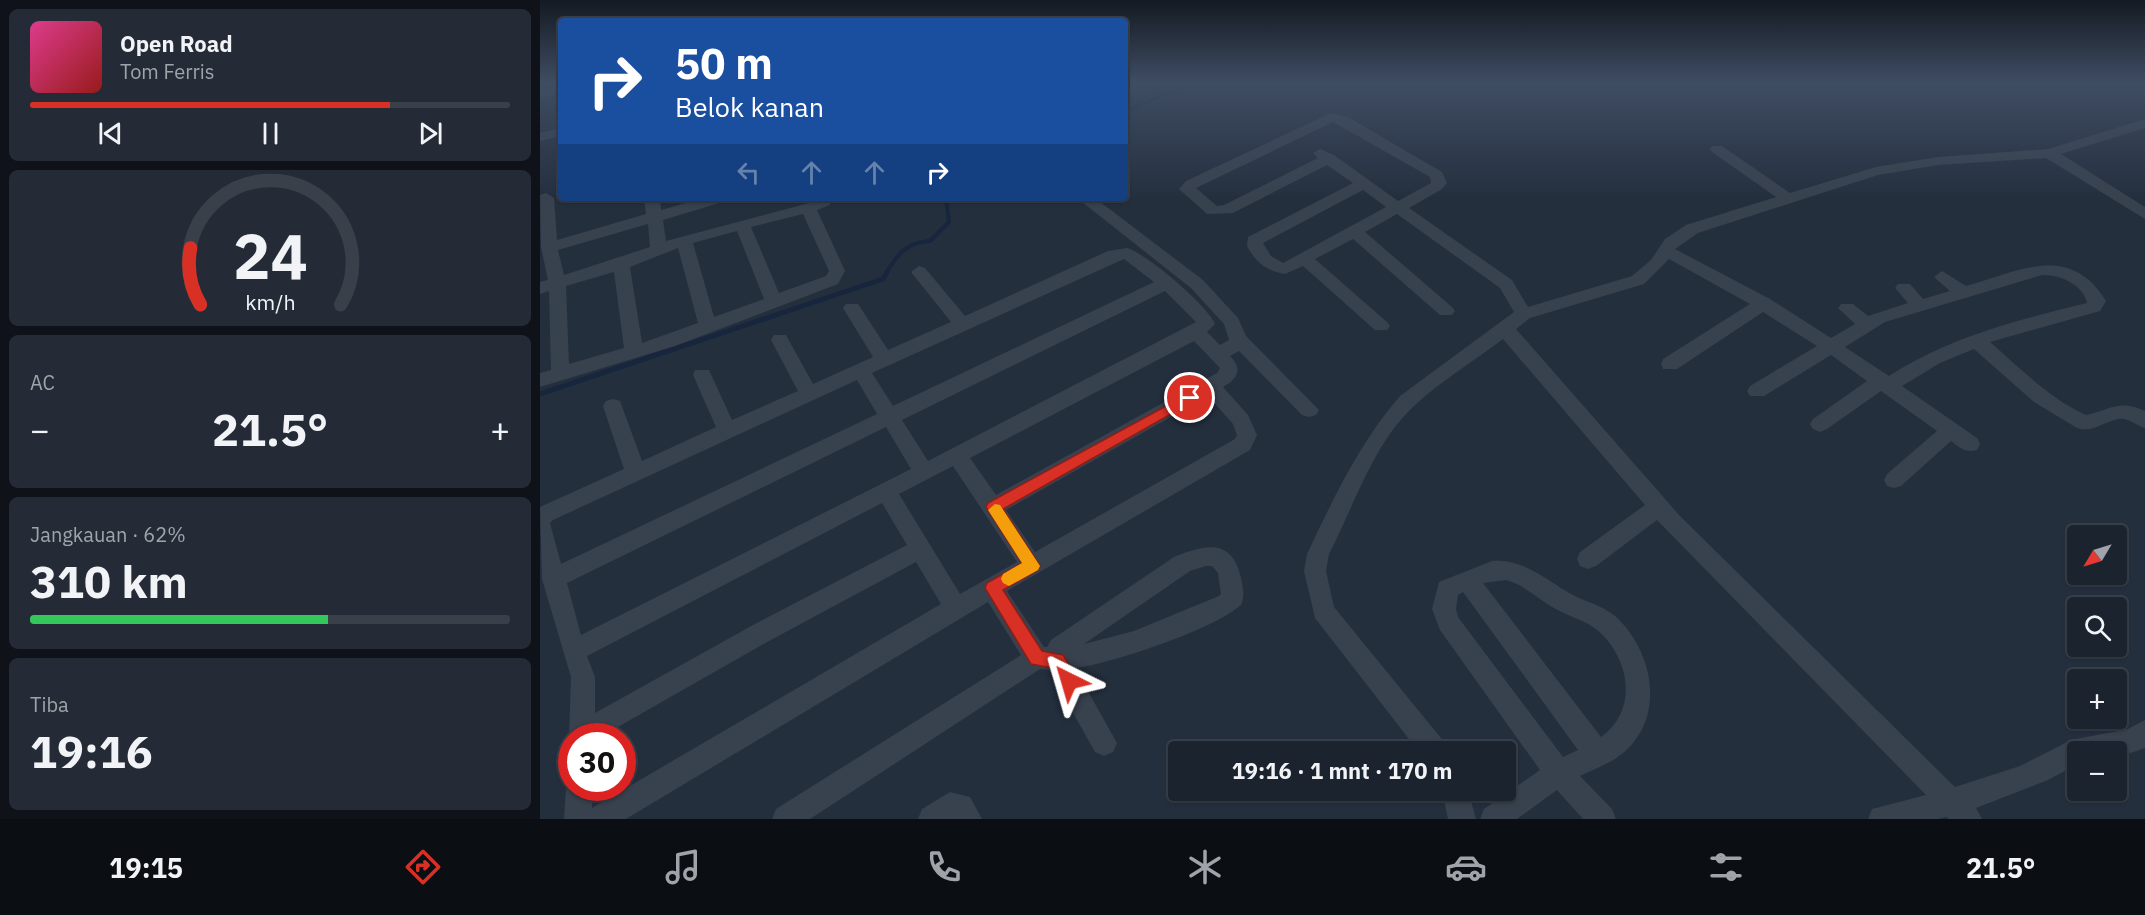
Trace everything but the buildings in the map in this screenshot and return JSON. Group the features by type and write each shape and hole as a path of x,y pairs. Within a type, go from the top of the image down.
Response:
{"street":[{"path":"1318,122 1191,184 1187,189 1213,211 1227,210 1324,156 1506,284 1524,314"},
{"path":"1346,122 1437,175 1439,183 1437,186 1289,269 1280,269 1258,252 1254,241 1364,184"},
{"path":"1427,741 1323,610 1315,571 1318,554 1392,417 1407,401 1524,314 1638,280 1650,272 1671,243 1692,229 1876,171 2049,153 2145,123"},
{"path":"540,137 558,133"},
{"path":"1717,149 1787,198"},
{"path":"2049,153 2145,214"},
{"path":"549,197 548,285 560,374"},
{"path":"652,201 659,249"},
{"path":"549,248 710,201"},
{"path":"548,285 621,264 684,240 808,208 821,204 822,201"},
{"path":"1089,201 1185,273 1234,325 1238,339 1309,410"},
{"path":"540,380 634,352 827,283 836,274 808,208"},
{"path":"742,224 774,301"},
{"path":"1356,233 1446,311"},
{"path":"684,240 708,326"},
{"path":"1666,251 1764,303 1885,383 1970,444"},
{"path":"573,651 1196,332 1206,324 1204,319 1167,283 1123,252 727,430 540,519 553,579 573,651 583,677 582,723"},
{"path":"1306,260 1381,326"},
{"path":"621,264 634,352"},
{"path":"1757,391 1867,325 1918,304 1964,294 2051,267 2073,277 2091,290 2097,301 2094,307 1977,341 1931,359 1885,383 1820,424"},
{"path":"919,272 962,324"},
{"path":"1942,277 1964,294"},
{"path":"553,579 1167,283"},
{"path":"1904,288 1918,304"},
{"path":"1670,364 1764,303"},
{"path":"852,308 884,359"},
{"path":"1848,308 1867,325"},
{"path":"1505,329 1659,507 1961,811"},
{"path":"993,507 1209,387 1229,372 1229,366 1196,332"},
{"path":"1218,354 1236,344 1238,339"},
{"path":"780,340 809,393"},
{"path":"1977,341 2052,406 2074,418 2090,422 2116,411 2128,412 2145,420"},
{"path":"860,370 924,472"},
{"path":"702,375 727,430"},
{"path":"600,819 956,608 1243,444 1247,435 1240,420 1209,387"},
{"path":"613,406 636,472"},
{"path":"1894,480 1951,430"},
{"path":"956,454 1032,566"},
{"path":"885,491 956,608"},
{"path":"1588,559 1659,507"},
{"path":"603,723 761,633 920,549"},
{"path":"786,819 806,811 1047,659 1070,639 1142,594 1182,564 1211,554 1224,563 1230,577 1233,598 1227,603 1114,648 1047,659"},
{"path":"1494,819 1559,773 1599,756 1623,736 1633,721 1638,702 1632,662 1615,633 1594,615 1578,611 1521,575 1499,570 1467,579 1447,589 1444,609 1448,622 1458,640 1559,773 1602,819"},
{"path":"1467,579 1599,756"},
{"path":"993,588 1047,659 1104,743"},
{"path":"1882,819 1961,811 2073,752 2118,746 2135,741 2145,733"},
{"path":"578,819 579,801"},
{"path":"1458,801 1462,819"},
{"path":"932,819 950,806 960,807 968,819"}],"waterway":[{"path":"886,274 904,250 915,244 930,241 949,222 946,201"},
{"path":"540,394 883,279 887,272"}],"slow traffic":[{"path":"995,510 1032,566 1009,579"}],"route":[{"path":"1069,681 1057,661 1037,658 993,588 1032,566 993,507 1190,398"}]}
